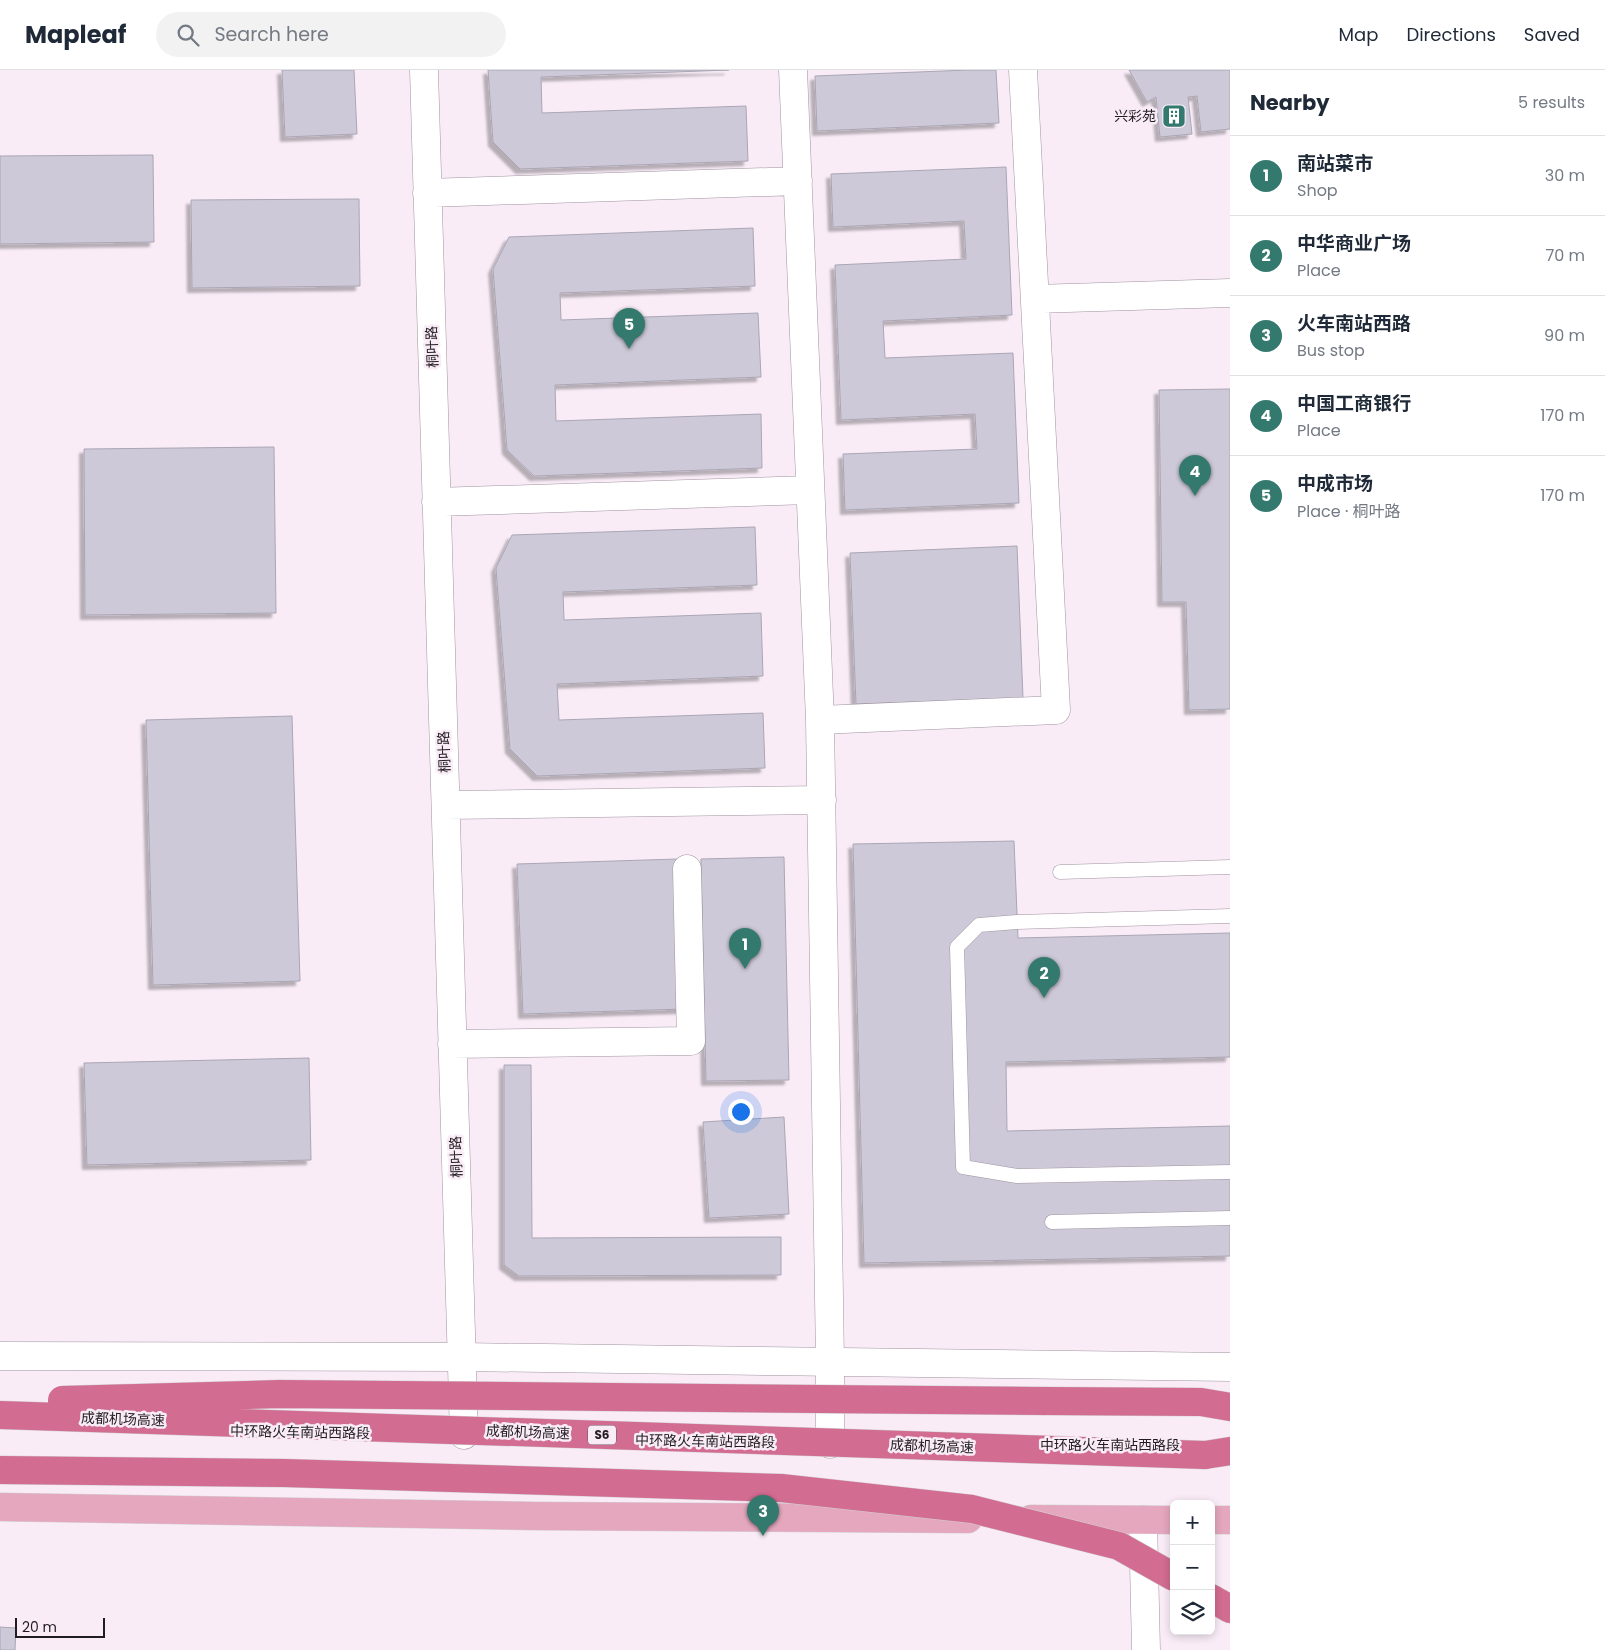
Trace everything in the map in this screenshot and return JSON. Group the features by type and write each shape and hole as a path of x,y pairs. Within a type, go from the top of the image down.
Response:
{"highway":[{"path":"0,1401 290,1394 1202,1402 1230,1408"},
{"name":"成都机场高速","path":"0,1414 1218,1453"},
{"path":"0,1470 284,1473 782,1488 972,1509 1119,1546 1170,1575"},
{"path":"1215,1600 1230,1609"}],"main road":[{"name":"中环路火车南站西路段","path":"0,1428 464,1435 830,1444 1230,1446"},
{"path":"0,1507 544,1516 1170,1520"},
{"path":"1215,1520 1230,1520"}],"street":[{"name":"桐叶路","path":"424,70 464,1435"},
{"path":"793,70 820,720 830,1444"},
{"path":"820,720 1056,710 1023,70"},
{"path":"427,193 798,181"},
{"path":"1035,299 1230,293"},
{"path":"436,502 810,490"},
{"path":"446,805 822,800"},
{"path":"452,1044 691,1041 687,869"},
{"path":"0,1356 461,1357 1230,1367"},
{"path":"1142,1520 1146,1650"}],"lane":[{"path":"1060,872 1230,867"},
{"path":"1230,916 1017,922 979,925 957,947 963,1167 1017,1176 1230,1172"},
{"path":"1052,1222 1230,1218"}],"building":[{"path":"282,70 354,70 357,134 285,137"},
{"path":"488,70 729,70 541,77 542,113 746,106 748,161 520,169 493,142"},
{"path":"996,70 999,123 817,131 815,76"},
{"name":"兴彩苑","path":"1129,70 1230,70 1230,129 1201,132 1197,96 1188,97 1192,134 1160,137 1156,97 1147,102"},
{"path":"153,155 154,242 0,244 0,156"},
{"path":"1006,167 1012,315 883,321 885,358 1013,353 1019,503 845,510 843,454 977,449 975,414 841,420 835,265 966,259 964,221 833,227 831,174"},
{"path":"359,199 360,286 192,288 191,200"},
{"path":"753,228 755,286 560,293 561,320 758,313 761,377 555,385 556,421 761,414 762,468 534,476 507,450 493,269 509,237"},
{"path":"1230,389 1230,709 1189,710 1186,602 1162,602 1159,390"},
{"path":"274,447 276,613 85,615 84,449"},
{"path":"755,527 757,585 563,592 564,620 761,613 763,676 557,684 559,720 763,713 765,768 537,776 510,749 496,568 512,535"},
{"path":"1017,546 1023,698 856,704 850,553"},
{"path":"292,716 300,981 153,985 146,720"},
{"path":"1014,841 1018,938 1230,933 1230,1057 1006,1062 1007,1131 1230,1126 1230,1256 864,1263 853,844"},
{"path":"784,857 789,1080 706,1081 701,859"},
{"path":"678,859 683,1009 523,1014 517,864"},
{"path":"309,1058 311,1160 87,1165 84,1063"},
{"path":"504,1065 531,1065 532,1238 781,1237 781,1275 519,1276 504,1265"},
{"path":"784,1117 789,1214 709,1218 703,1122"},
{"path":"0,1627 16,1628 15,1650 0,1650"}],"place":[{"name":"兴彩苑","path":"1174,116"},
{"name":"中成市场","path":"629,349"},
{"name":"中国工商银行","path":"1195,496"},
{"name":"南站菜市","path":"745,969"},
{"name":"中华商业广场","path":"1044,998"},
{"name":"火车南站西路","path":"763,1536"}]}
